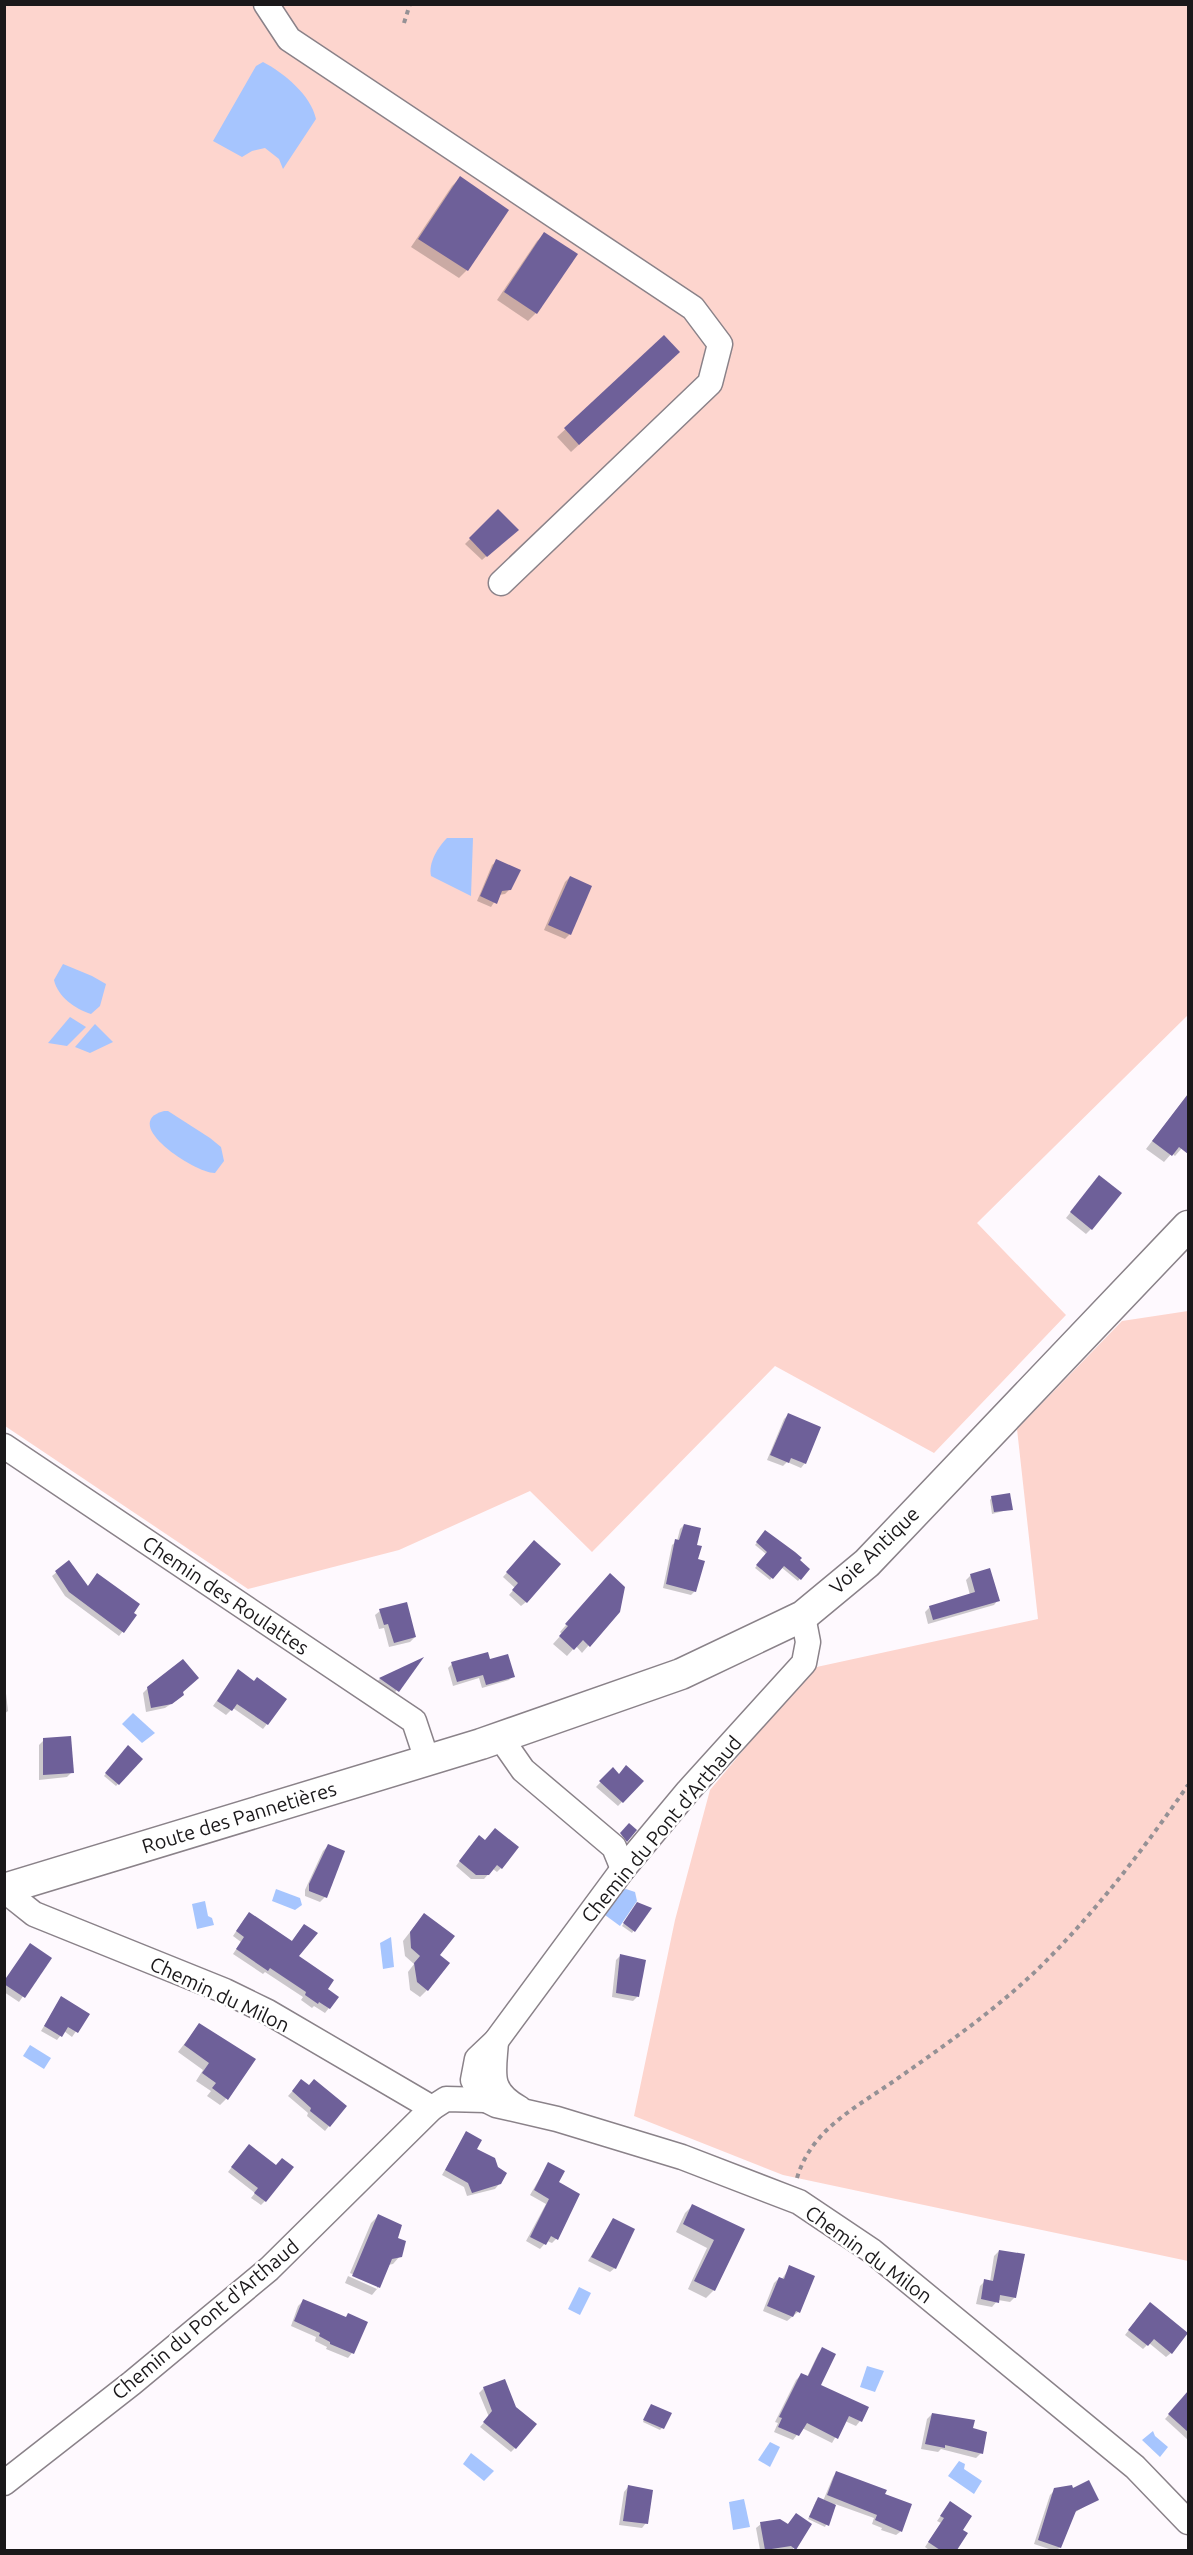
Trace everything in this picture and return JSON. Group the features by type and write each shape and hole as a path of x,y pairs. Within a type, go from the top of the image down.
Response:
{"street":[{"path":"264,5 290,39 693,308 720,344 710,382 501,584"},
{"name":"Voie Antique","path":"487,1741 681,1674 803,1616 867,1563 1188,1227"},
{"name":"Chemin des Roulattes","path":"4,1446 414,1721 427,1760"},
{"name":"Chemin du Pont d'Arthaud","path":"496,2041 623,1869 688,1791 804,1663 808,1642 803,1616"},
{"path":"487,1741 614,1847 623,1869"},
{"name":"Route des Pannetières","path":"4,1890 487,1741"},
{"name":"Chemin du Milon","path":"4,1890 34,1914 225,1991 439,2103"},
{"path":"486,2100 473,2080 477,2059 496,2041"},
{"path":"496,2041 494,2084 506,2100 527,2112"},
{"name":"Chemin du Pont d'Arthaud","path":"4,2483 132,2383 269,2269 439,2103 460,2079 476,2066"},
{"path":"439,2103 486,2100"},
{"name":"Chemin du Milon","path":"486,2100 682,2157 791,2199 872,2250 1135,2467 1188,2522"}],"path":[{"path":"404,23 410,4"},
{"path":"791,2199 803,2158 829,2126 965,2031 1038,1969 1135,1861 1188,1785"}],"shaded area":[{"path":"4,5 1188,5 1188,1015 977,1223 1066,1315 934,1453 775,1366 592,1552 530,1491 399,1550 248,1589 5,1426"},
{"path":"1188,1311 1188,2261 783,2175 634,2116 675,1920 710,1790 812,1668 1038,1619 1017,1429 1122,1321"}],"water":[{"path":"263,62 279,72 303,93 316,119 283,169 279,159 265,148 252,151 242,157 213,141 256,66"},
{"path":"447,838 473,838 471,896 431,876 434,856"},
{"path":"63,964 106,984 100,1006 91,1014 73,1006 59,992 54,980"},
{"path":"70,1017 86,1027 67,1046 48,1043"},
{"path":"95,1024 113,1042 90,1053 75,1047"},
{"path":"168,1111 221,1147 224,1161 215,1173 205,1171 178,1157 155,1136 150,1126 152,1117"},
{"path":"133,1713 155,1733 142,1743 122,1724"},
{"path":"276,1889 300,1898 302,1905 295,1910 272,1901"},
{"path":"622,1890 635,1892 637,1901 620,1926 605,1915"},
{"path":"205,1901 208,1916 212,1918 214,1925 197,1929 192,1904"},
{"path":"391,1937 394,1967 383,1969 380,1943"},
{"path":"30,2045 51,2058 44,2069 23,2056"},
{"path":"579,2287 591,2293 580,2315 568,2309"},
{"path":"867,2366 884,2371 875,2392 860,2387"},
{"path":"1153,2431 1155,2436 1168,2447 1160,2457 1142,2440"},
{"path":"770,2442 780,2447 770,2467 758,2460"},
{"path":"471,2453 494,2471 484,2481 463,2464"},
{"path":"959,2461 965,2464 964,2469 982,2481 974,2494 948,2476"},
{"path":"744,2499 750,2527 733,2530 729,2502"}],"building":[{"path":"460,176 509,210 468,271 418,239"},
{"path":"544,232 578,254 537,314 504,292"},
{"path":"664,335 680,352 579,445 564,428"},
{"path":"498,509 519,530 487,557 469,538"},
{"path":"496,859 521,870 511,890 502,891 497,904 480,896"},
{"path":"570,876 592,886 571,935 548,925"},
{"path":"1188,1094 1188,1154 1179,1147 1172,1156 1152,1141"},
{"path":"1099,1175 1122,1193 1092,1230 1070,1212"},
{"path":"788,1413 821,1427 806,1464 791,1458 789,1463 770,1455"},
{"path":"1010,1493 1013,1510 994,1512 991,1496"},
{"path":"684,1524 701,1528 697,1545 702,1546 698,1559 705,1561 696,1592 666,1584 675,1539 679,1540"},
{"path":"765,1530 802,1558 800,1560 810,1569 801,1580 784,1566 773,1579 756,1565 767,1552 756,1542"},
{"path":"534,1540 561,1564 527,1603 512,1590 518,1583 506,1572"},
{"path":"69,1560 88,1586 97,1573 140,1604 134,1613 137,1615 124,1633 69,1592 55,1571"},
{"path":"990,1568 1000,1601 933,1620 929,1606 975,1592 970,1574"},
{"path":"610,1573 625,1587 620,1612 590,1647 583,1640 574,1650 559,1636 568,1626 565,1624"},
{"path":"407,1602 416,1637 394,1643 388,1624 384,1625 379,1609"},
{"path":"488,1652 490,1659 508,1654 515,1677 486,1685 483,1675 457,1682 451,1662"},
{"path":"424,1657 399,1692 379,1678"},
{"path":"183,1659 199,1678 183,1692 184,1695 172,1704 151,1708 147,1687"},
{"path":"238,1669 254,1681 257,1677 287,1699 268,1725 237,1704 232,1711 217,1701"},
{"path":"71,1736 74,1773 43,1775 43,1738"},
{"path":"128,1745 143,1759 119,1785 105,1773"},
{"path":"626,1765 644,1781 623,1803 599,1781 613,1767 619,1774"},
{"path":"629,1823 637,1830 627,1842 620,1833"},
{"path":"495,1828 519,1847 502,1869 497,1865 489,1875 476,1875 459,1861 479,1835 485,1840"},
{"path":"328,1844 345,1851 327,1898 309,1891 309,1884"},
{"path":"637,1902 652,1908 635,1932 623,1923"},
{"path":"249,1912 292,1941 304,1924 318,1933 299,1956 334,1980 328,1989 339,1997 330,2009 319,2002 318,2004 305,1995 306,1992 270,1968 268,1971 236,1949 244,1937 236,1931"},
{"path":"424,1913 455,1936 440,1955 450,1963 428,1991 417,1982 414,1963 420,1956 411,1948 410,1932"},
{"path":"30,1943 52,1958 25,1998 4,1984 4,1981"},
{"path":"620,1954 646,1960 639,1997 616,1993"},
{"path":"61,1996 90,2014 78,2033 68,2027 62,2037 44,2026"},
{"path":"199,2023 256,2059 228,2100 212,2088 216,2083 202,2073 209,2063 184,2045"},
{"path":"301,2079 309,2085 314,2079 347,2106 330,2127 310,2111 311,2108 292,2091"},
{"path":"466,2131 482,2140 477,2149 495,2158 498,2167 507,2173 501,2184 472,2193 468,2183 445,2170"},
{"path":"249,2144 276,2165 282,2158 294,2167 266,2202 254,2193 258,2188 231,2167"},
{"path":"548,2162 565,2171 559,2182 580,2194 558,2240 551,2236 546,2245 530,2237 549,2199 534,2190"},
{"path":"692,2204 745,2229 715,2291 694,2281 714,2240 683,2224"},
{"path":"378,2214 402,2225 398,2238 406,2241 402,2257 392,2259 380,2288 352,2276"},
{"path":"613,2218 635,2229 616,2269 591,2257"},
{"path":"999,2250 1025,2254 1016,2298 1000,2295 999,2303 981,2299 984,2279 993,2281"},
{"path":"789,2265 815,2276 800,2313 796,2311 793,2317 767,2306 779,2277 784,2279"},
{"path":"303,2299 346,2317 348,2313 368,2322 354,2354 330,2344 319,2336 320,2333 294,2321"},
{"path":"1150,2302 1188,2333 1172,2354 1154,2339 1148,2346 1128,2330"},
{"path":"822,2347 836,2354 821,2385 869,2407 862,2422 849,2416 838,2439 807,2423 799,2436 778,2427 782,2418 779,2417 801,2373 808,2376"},
{"path":"505,2379 516,2407 537,2424 516,2449 483,2422 492,2411 483,2387"},
{"path":"1188,2391 1188,2432 1168,2414"},
{"path":"651,2404 672,2413 664,2429 643,2420"},
{"path":"932,2413 975,2420 973,2428 987,2432 983,2454 945,2445 945,2448 925,2444"},
{"path":"836,2471 887,2490 885,2494 912,2504 902,2532 875,2520 877,2515 827,2495"},
{"path":"1089,2480 1099,2500 1076,2511 1061,2548 1038,2540 1054,2488 1072,2485 1073,2488"},
{"path":"628,2485 653,2490 648,2524 623,2521"},
{"path":"818,2497 836,2505 829,2526 809,2517"},
{"path":"950,2501 972,2516 963,2530 968,2533 957,2550 940,2550 928,2542 944,2518 940,2516"},
{"path":"796,2513 812,2524 796,2550 791,2546 765,2550 760,2522 780,2519 788,2524"}]}
